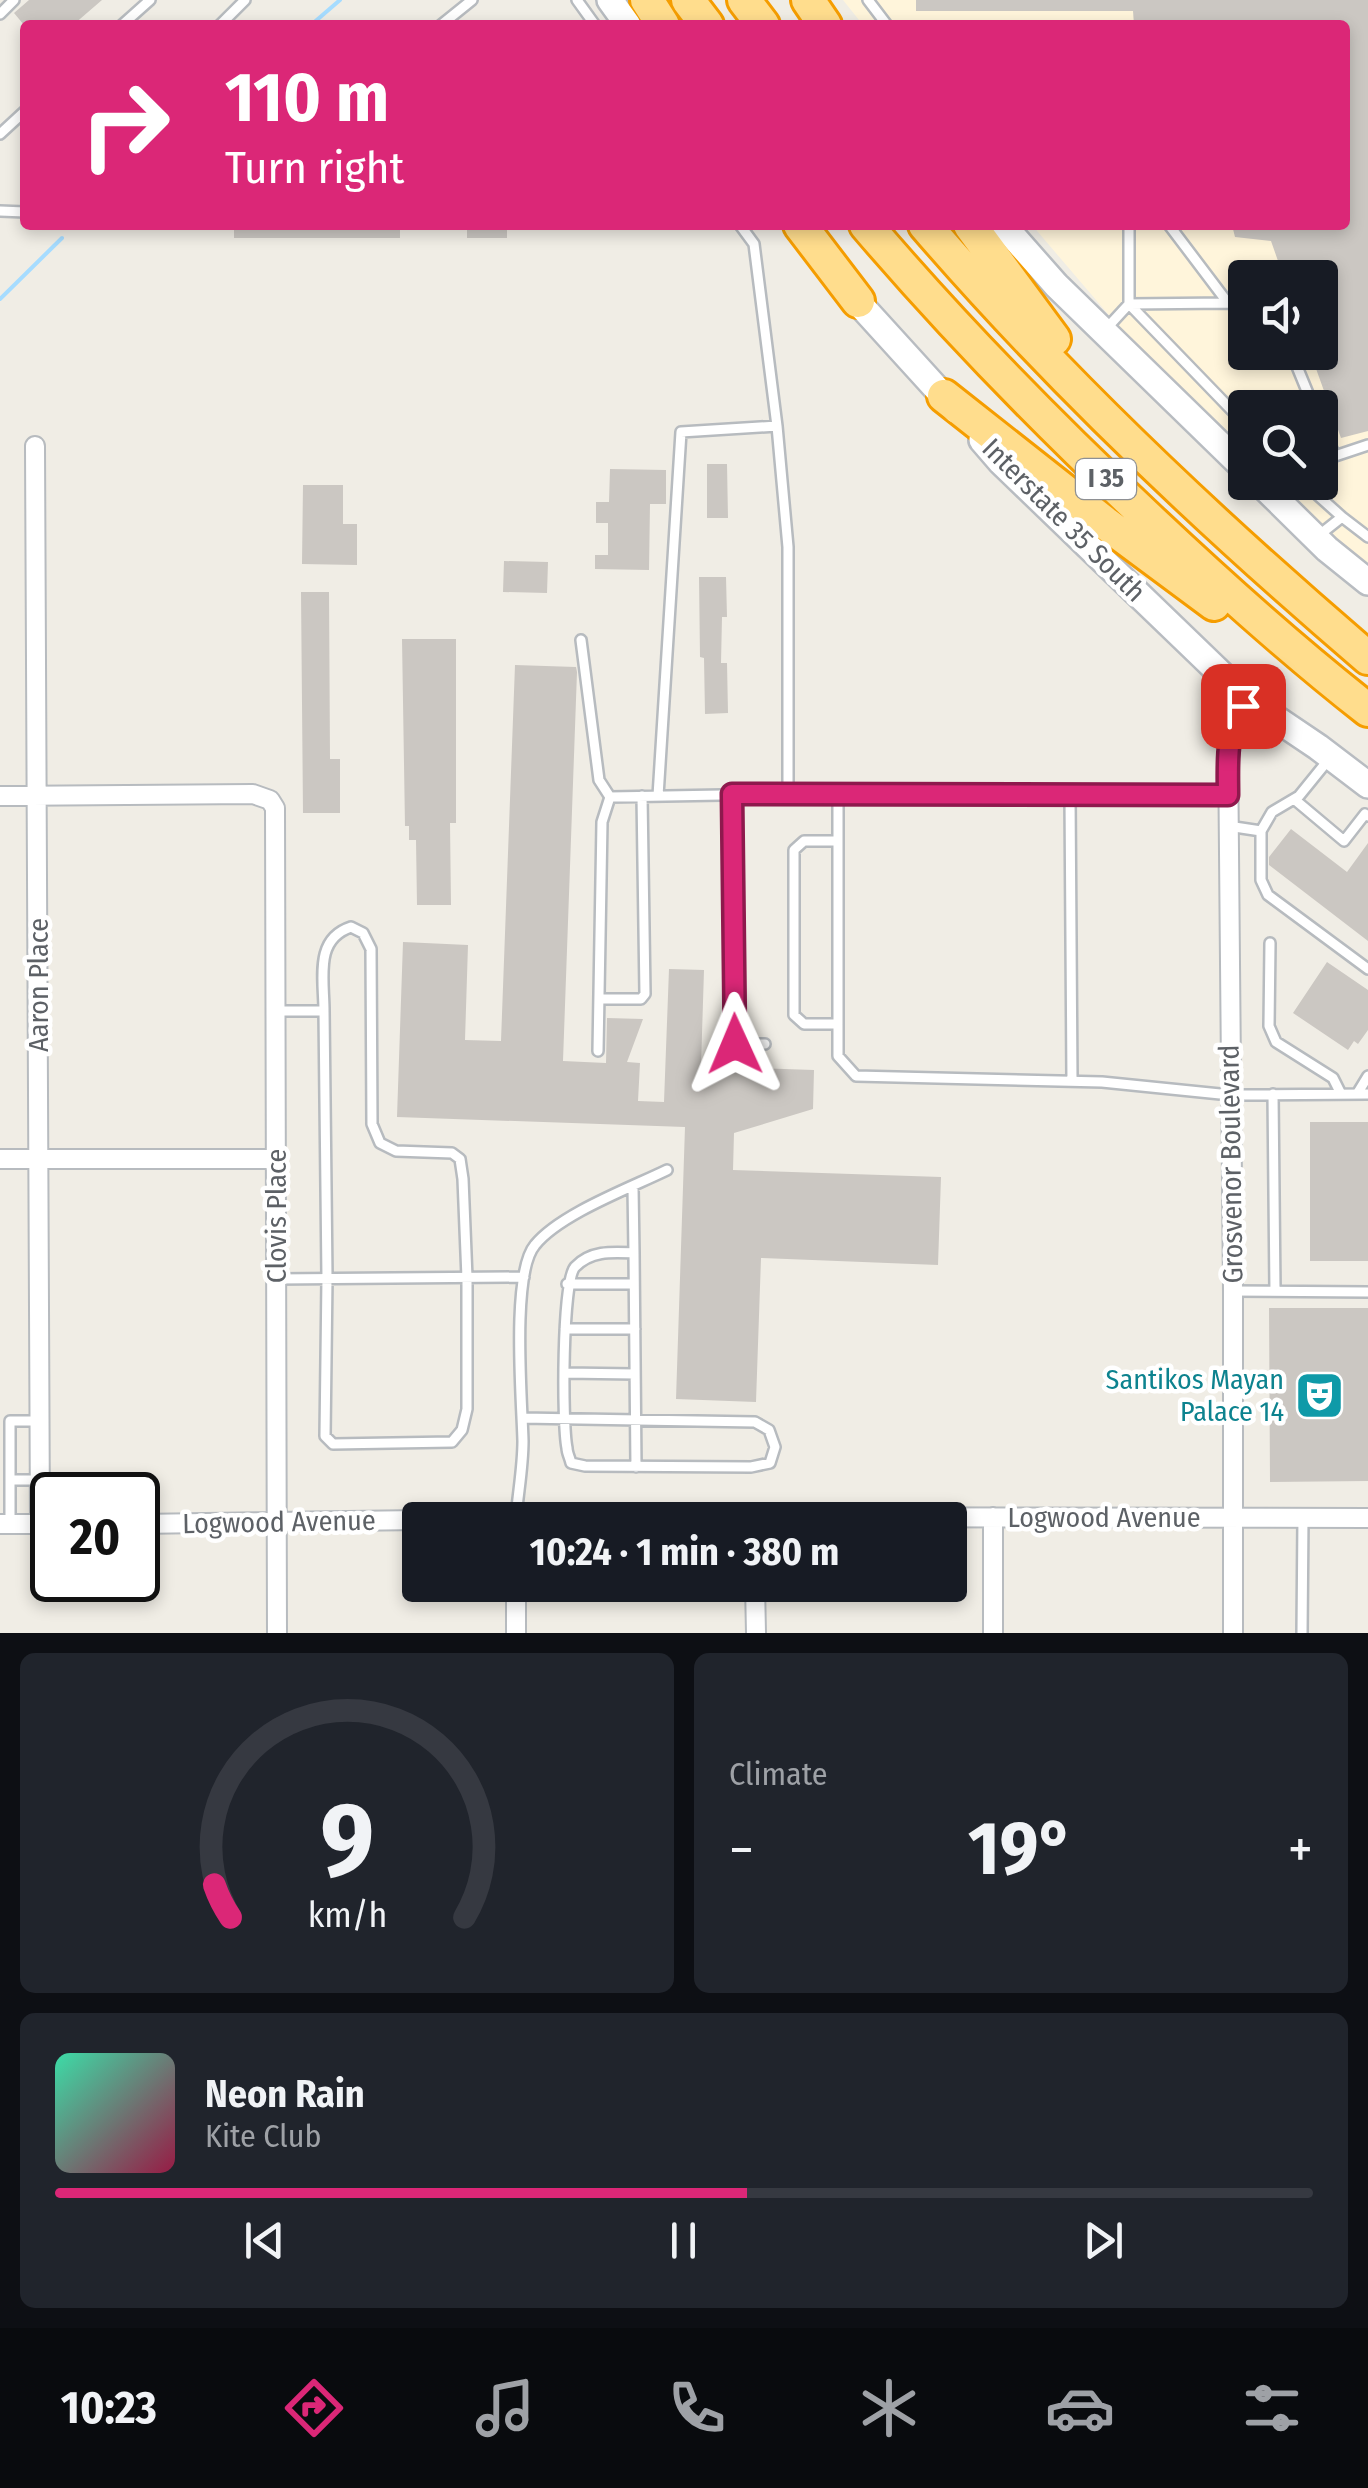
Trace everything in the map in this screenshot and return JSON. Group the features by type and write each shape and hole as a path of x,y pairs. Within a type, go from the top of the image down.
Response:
{"highway":[{"path":"688,0 703,20"},
{"path":"744,0 759,20"},
{"path":"804,230 858,301"},
{"name":"I 35","path":"870,230 1062,437 1238,603 1368,710"},
{"name":"I 35","path":"929,230 1138,450 1368,658"},
{"path":"974,230 1138,450"},
{"path":"944,396 1368,726"}],"main road":[{"path":"820,0 836,20"},
{"name":"Interstate 35 South","path":"793,230 1002,462 1247,700 1368,785"},
{"path":"1007,230 1056,285 1228,453"},
{"path":"1277,500 1368,582"}],"street":[{"name":"Aaron Place","path":"36,446 40,1472"},
{"name":"Grosvenor Boulevard","path":"1233,1633 1228,743 1234,719 1247,700"},
{"name":"Clovis Place","path":"38,796 253,794 270,800 275,808 276,1633"},
{"path":"0,796 38,796"},
{"path":"0,1159 276,1158"},
{"name":"Logwood Avenue","path":"967,1517 1368,1518"},
{"path":"993,1517 993,1633"},
{"name":"Logwood Avenue","path":"160,1524 402,1520"},
{"path":"516,1602 516,1633"},
{"path":"756,1602 756,1633"}],"lane":[{"path":"0,14 14,0"},
{"path":"128,20 150,0"},
{"path":"225,20 245,0"},
{"path":"448,20 472,0"},
{"path":"868,0 883,20"},
{"path":"0,134 20,116"},
{"path":"744,230 754,244 788,547 788,794"},
{"path":"1103,332 1129,304 1129,230"},
{"path":"1173,230 1228,303"},
{"path":"1129,304 1228,303"},
{"path":"1129,304 1228,406"},
{"path":"658,796 681,432 777,426"},
{"path":"1338,455 1368,445"},
{"path":"1324,500 1368,537"},
{"path":"1316,538 1342,517"},
{"path":"581,640 599,780 610,797"},
{"path":"1331,757 1294,799 1272,812 1261,831 1261,880 1268,895 1368,969"},
{"path":"838,793 838,1056 856,1076 1102,1082 1230,1094 1362,1094 1368,1076"},
{"path":"610,797 838,793 1228,795"},
{"path":"732,794 735,1044 764,1044"},
{"path":"599,999 642,999 644,994 642,796"},
{"path":"1070,796 1072,1081"},
{"path":"598,1051 602,822 610,797"},
{"path":"1294,799 1344,841 1365,814 1368,816"},
{"path":"1228,826 1261,831"},
{"path":"838,841 804,841 794,850 794,1015 804,1024 838,1024"},
{"path":"351,928 363,933 371,949 372,1124 380,1144 396,1151 452,1153 460,1158 464,1179 467,1409 462,1430 452,1442 333,1444 325,1436 324,1010 324,955 328,942 339,931 351,928"},
{"path":"1270,943 1270,1034 1276,1042 1334,1078 1342,1094"},
{"path":"276,1010 324,1010"},
{"path":"1273,1094 1275,1291"},
{"path":"518,1502 523,1444 522,1284 532,1246 568,1218 668,1170"},
{"path":"633,1187 636,1466"},
{"path":"522,1418 566,1419 755,1422 769,1430 775,1447 770,1462 751,1466 571,1463 566,1446 566,1419 564,1328 568,1284 573,1268 589,1257 604,1252 634,1253"},
{"path":"276,1279 524,1277"},
{"path":"568,1284 634,1284"},
{"path":"1233,1290 1368,1292"},
{"path":"564,1328 635,1329"},
{"path":"565,1374 635,1374"},
{"path":"5,1524 10,1422 39,1421"},
{"path":"10,1480 30,1480"},
{"path":"1302,1633 1303,1518"}],"shaded area":[{"path":"843,0 1368,0 1368,565 1293,500 1338,500 1338,390 1228,390 1228,442 1178,396 1036,230 1350,230 1350,20 859,20"}],"building":[{"path":"29,0 102,0 79,20 20,20 14,13"},
{"path":"916,0 1368,0 1368,431 1341,438 1338,390 1324,390 1316,370 1338,370 1338,260 1278,260 1271,241 1235,237 1233,230 1350,230 1350,20 1134,20 1133,11 916,11"},
{"path":"234,230 400,230 400,238 234,238"},
{"path":"467,230 507,230 507,238 467,238"},
{"path":"707,464 727,464 728,518 707,518"},
{"path":"610,469 666,470 666,504 650,504 649,570 595,569 595,555 608,555 608,523 596,523 596,502 609,502"},
{"path":"303,485 343,485 343,524 357,524 357,565 302,564"},
{"path":"504,561 548,562 547,593 503,592"},
{"path":"699,577 726,577 727,617 722,617 721,663 727,663 728,713 705,714"},
{"path":"301,592 329,592 330,759 340,759 340,813 303,813"},
{"path":"402,639 456,639 456,823 450,823 451,905 417,905 416,840 409,840 409,826 405,826"},
{"path":"515,665 576,667 577,672 563,1061 606,1063 607,1018 643,1019 627,1062 640,1063 638,1101 664,1102 669,969 704,970 701,1066 814,1070 813,1109 734,1133 733,1170 941,1177 938,1265 761,1258 756,1402 676,1399 685,1127 397,1117 403,942 468,945 465,1040 501,1041"},
{"path":"1291,829 1347,872 1368,843 1368,941 1269,865 1269,857"},
{"path":"1327,962 1368,990 1368,1030 1348,1050 1293,1013"},
{"path":"1310,1122 1368,1122 1368,1261 1310,1261"},
{"name":"Santikos Mayan Palace 14","path":"1269,1308 1368,1308 1368,1481 1270,1482"}],"waterway":[{"path":"317,20 340,0"},
{"path":"0,299 62,238"}],"place":[{"name":"Santikos Mayan Palace 14","path":"1319,1395"}],"route":[{"path":"735,1044 732,794 1228,795 1228,743 1234,719 1243,706"}]}
